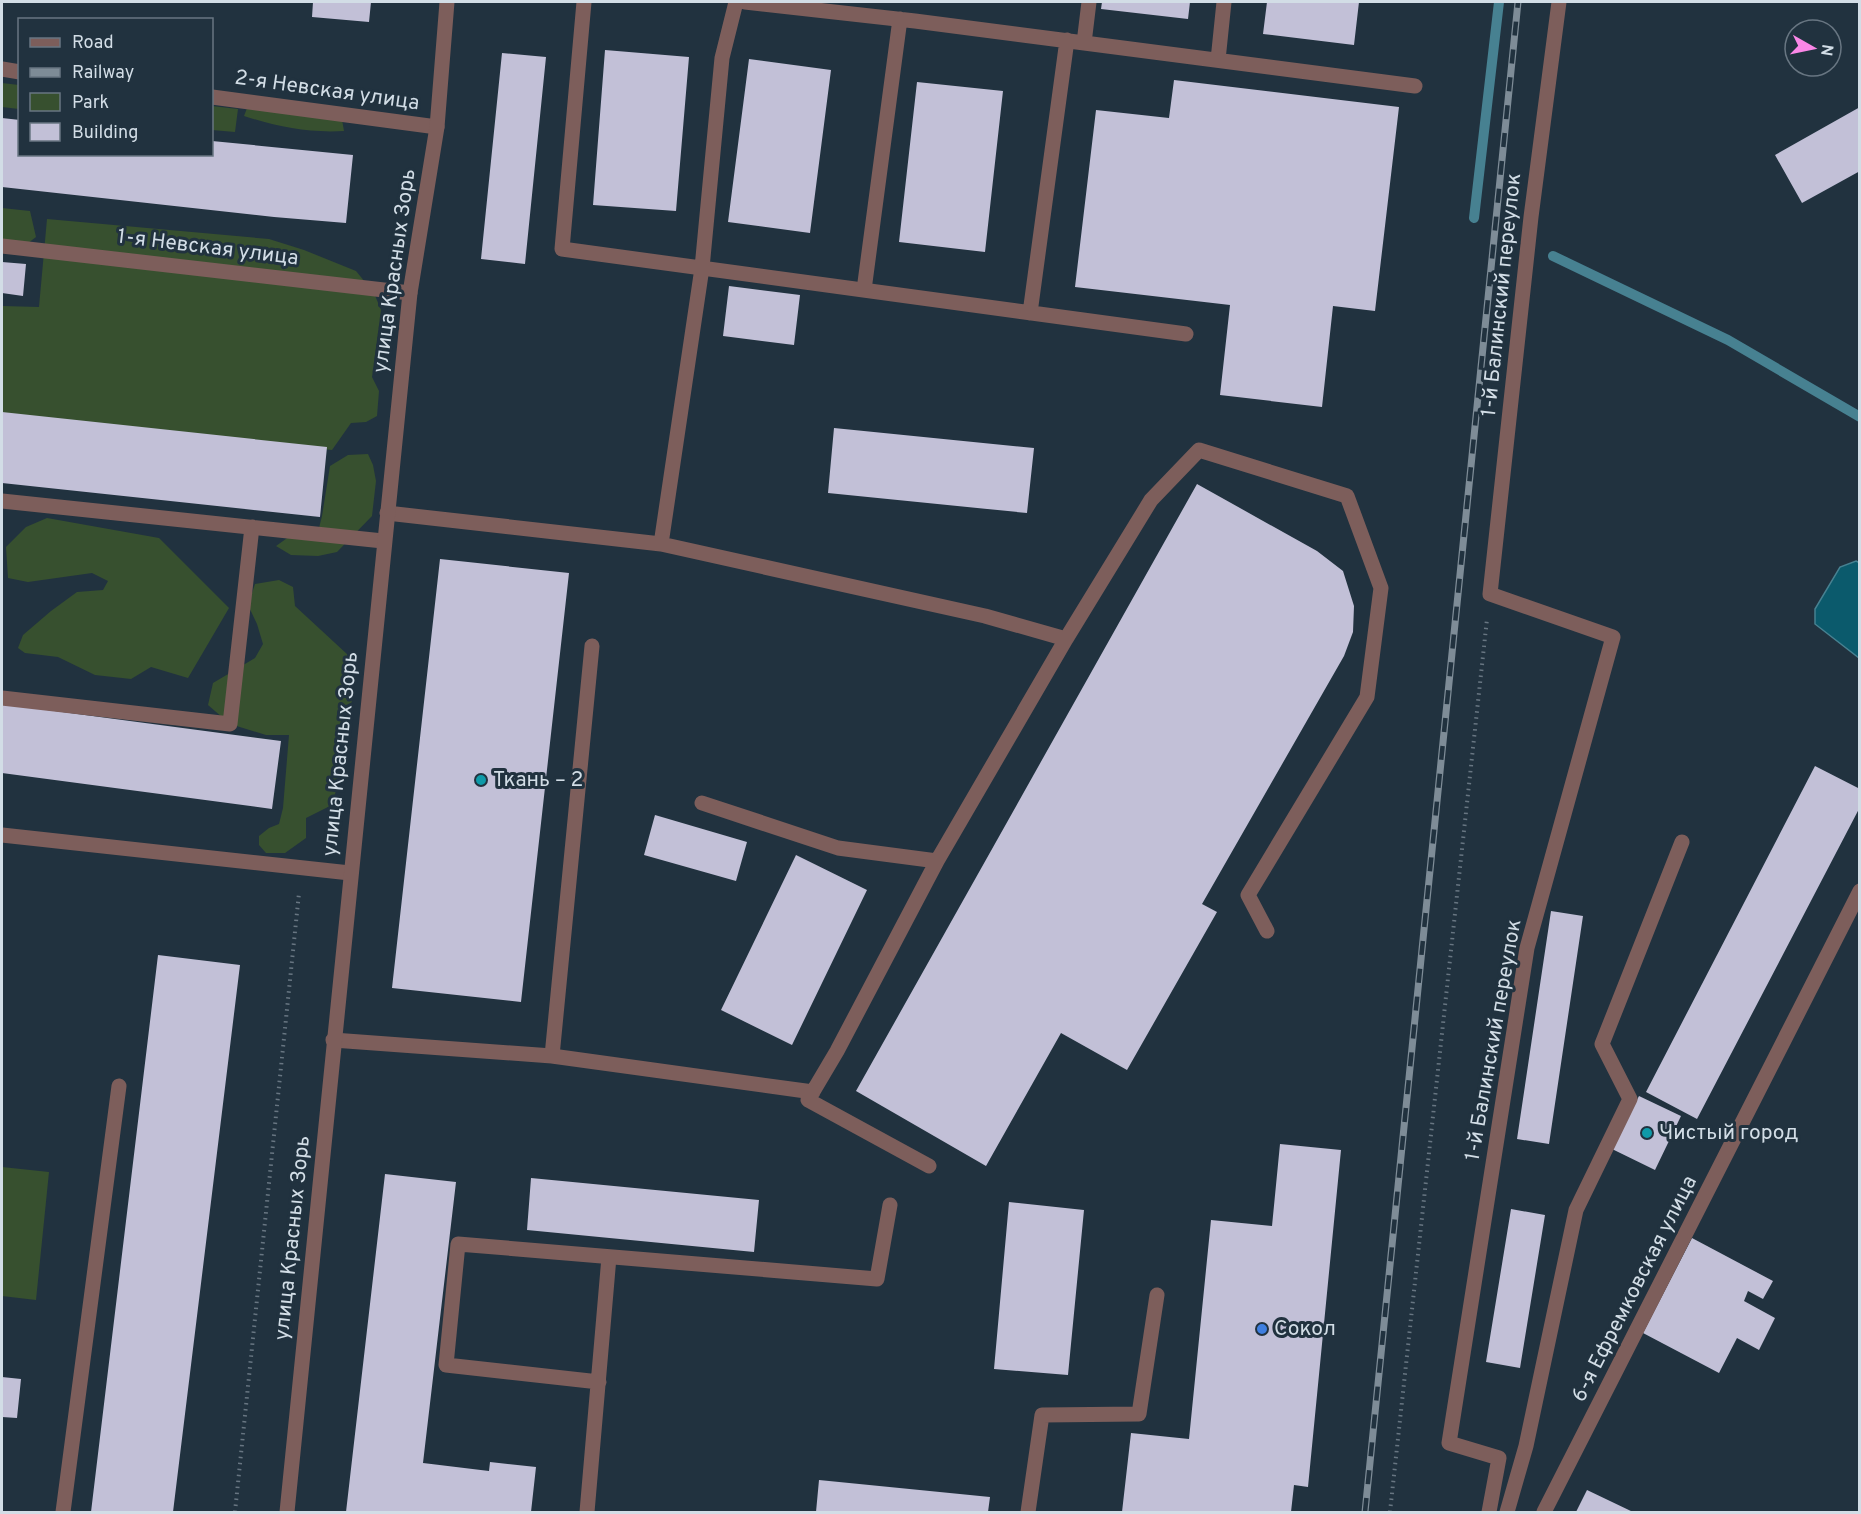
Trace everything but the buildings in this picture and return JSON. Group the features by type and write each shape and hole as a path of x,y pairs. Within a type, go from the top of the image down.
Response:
{"street":[{"name":"улица Красных Зорь","path":"287,1512 383,541 410,292 437,127 447,2"},
{"path":"584,2 562,249 1186,334"},
{"path":"661,544 702,268 722,58 736,2"},
{"path":"745,2 864,8 900,19 1414,86"},
{"path":"1084,43 1089,2"},
{"path":"1218,60 1224,2"},
{"name":"1-й Балинский переулок","path":"1489,1512 1499,1458 1449,1443 1527,948 1612,637 1490,594 1531,217 1559,2"},
{"path":"864,290 900,19"},
{"path":"1030,313 1067,40"},
{"path":"2,69 18,72"},
{"name":"2-я Невская улица","path":"213,97 437,127"},
{"name":"1-я Невская улица","path":"2,246 410,292"},
{"path":"929,1166 808,1100 837,1051 937,861 1066,639 1151,500 1199,450 1347,496 1382,588 1367,697 1248,895 1267,931"},
{"path":"2,501 383,541"},
{"path":"387,513 661,544 985,615 1066,639"},
{"path":"2,698 230,724 252,527"},
{"path":"552,1056 592,646"},
{"path":"702,803 838,848 937,861"},
{"path":"2,835 350,873"},
{"path":"1507,1512 1526,1446 1576,1210 1630,1099 1602,1044 1682,842"},
{"name":"6-я Ефремковская улица","path":"1544,1512 1860,891"},
{"path":"333,1040 552,1056 813,1092"},
{"path":"63,1512 119,1086"},
{"path":"599,1382 446,1365 458,1244 877,1279 890,1204"},
{"path":"587,1512 609,1257"},
{"path":"1028,1512 1042,1415 1138,1414 1157,1295"}],"path":[{"path":"1390,1512 1490,594"},
{"path":"235,1512 302,867"}],"green space":[{"path":"2,83 18,85 18,109 2,107"},
{"path":"249,103 341,114 344,131 306,130 257,120 244,116"},
{"path":"213,106 238,109 235,132 213,130"},
{"path":"2,208 30,211 36,237 15,253 2,249"},
{"path":"47,219 269,239 356,271 374,293 381,310 372,377 379,391 377,416 366,422 351,423 332,450 2,415 2,306 39,307"},
{"path":"368,454 376,481 372,516 337,552 318,556 291,555 276,546 290,536 317,536 330,466 348,455"},
{"path":"47,518 159,538 229,608 188,678 151,667 131,679 95,675 58,657 25,653 18,648 23,635 51,611 77,592 103,590 108,581 92,573 28,582 8,578 6,547 26,527"},
{"path":"279,580 293,587 295,606 348,655 354,679 346,754 332,805 306,818 306,838 285,853 266,853 259,845 259,836 279,824 283,808 289,735 266,735 230,724 208,705 213,683 255,658 263,644 248,605 255,584"},
{"path":"2,1167 49,1172 36,1300 2,1296"}],"water":[{"path":"1856,561 1860,563 1859,658 1815,624 1815,609 1840,567"}],"waterway":[{"path":"1474,218 1499,2"},
{"path":"1553,256 1728,340 1860,417"}],"railway":[{"path":"1365,1512 1518,2"}],"place":[{"name":"Ткань – 2","path":"481,780"},
{"name":"Чистый город","path":"1647,1133"},
{"name":"Сокол","path":"1262,1329"}]}
